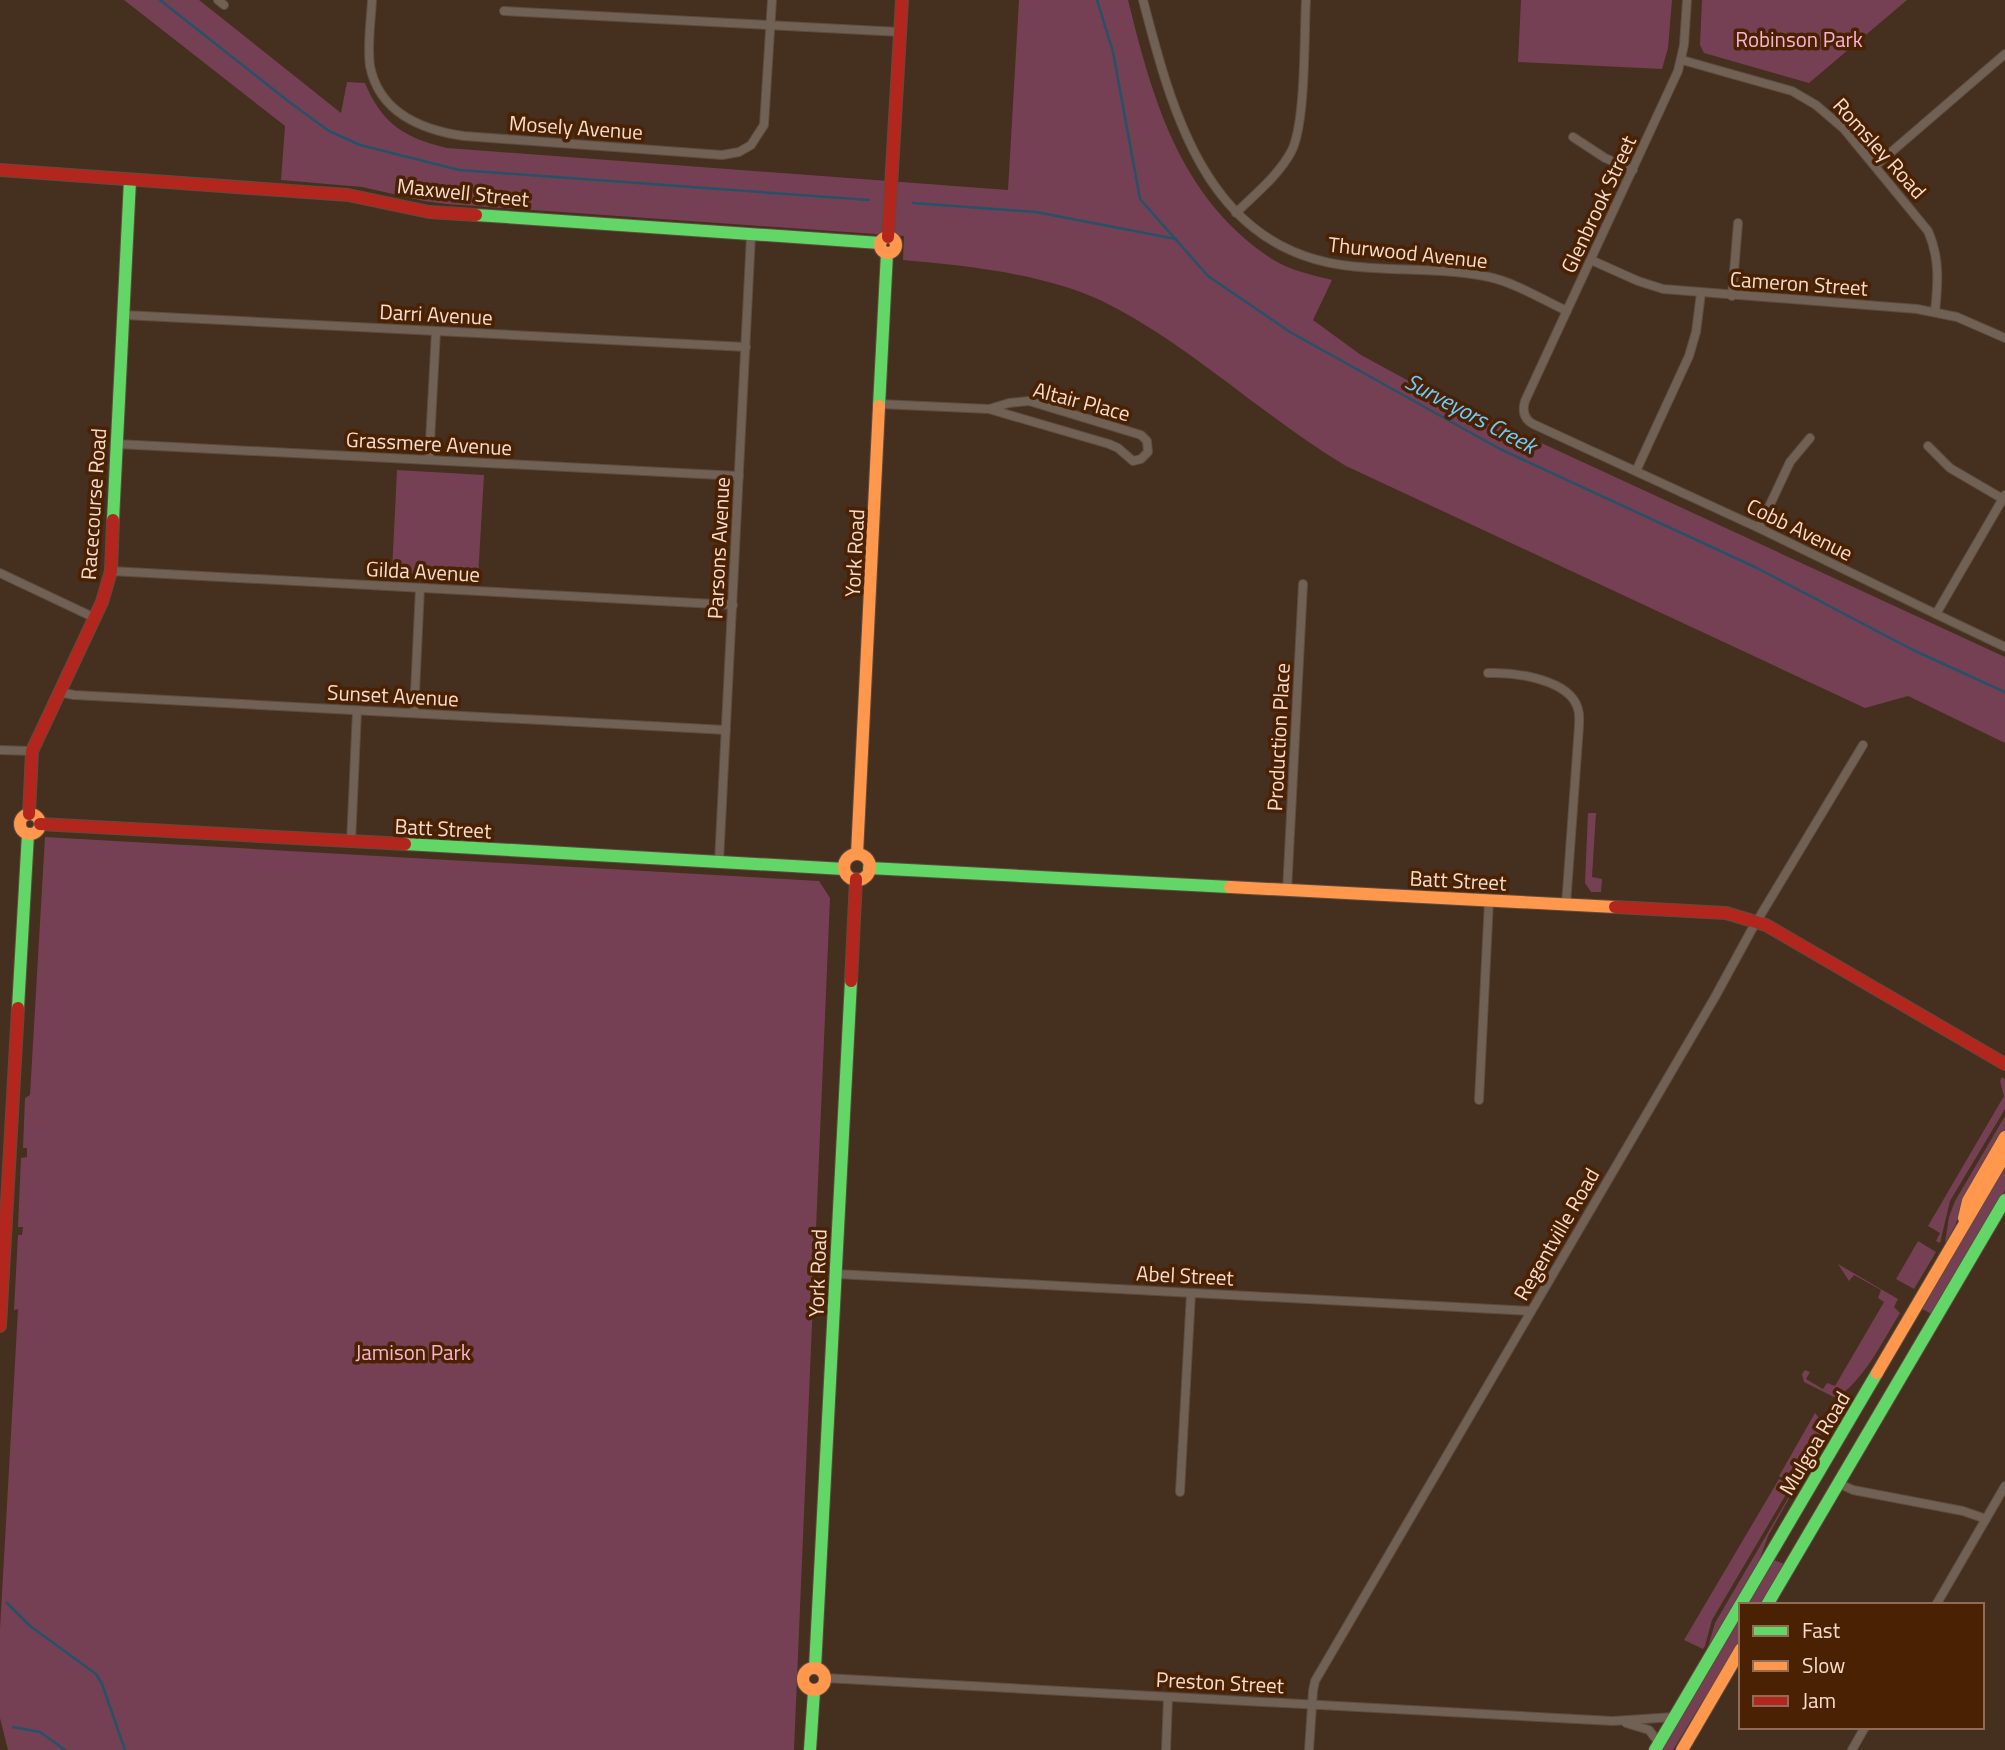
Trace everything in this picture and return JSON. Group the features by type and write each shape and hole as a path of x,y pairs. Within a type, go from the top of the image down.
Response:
{"street":[{"name":"Mosely Avenue","path":"372,0 369,54 375,81 390,104 412,122 431,130 464,136 722,155 739,152 751,145 764,125 772,0"},
{"name":"York Road","path":"857,854 880,404 885,244 902,0"},
{"name":"Thurwood Avenue","path":"1143,0 1161,70 1181,125 1212,184 1236,213 1269,239 1308,257 1342,265 1490,277 1567,311"},
{"path":"1236,213 1282,166 1296,144 1300,123 1306,0"},
{"name":"Glenbrook Street","path":"1525,417 1525,401 1682,60 1687,0"},
{"path":"504,10 900,32"},
{"path":"1875,166 2005,54"},
{"name":"Romsley Road","path":"1682,60 1801,95 1838,123 1920,219 1934,245 1938,277 1935,312"},
{"path":"1573,137 1598,155 1633,170"},
{"name":"Maxwell Street","path":"0,170 348,195 429,212 885,244"},
{"name":"Racecourse Road","path":"29,814 32,751 106,594 111,571 130,180"},
{"path":"1732,296 1738,223"},
{"name":"Parsons Avenue","path":"719,862 751,235"},
{"name":"Cameron Street","path":"1591,260 1654,287 1935,312 1972,322 2005,338"},
{"path":"1636,471 1689,356 1696,332 1700,293"},
{"name":"Darri Avenue","path":"124,315 746,347"},
{"path":"429,460 436,331"},
{"name":"Altair Place","path":"880,404 989,409 1109,444 1133,461 1141,459 1148,452 1147,441 1141,435 1033,402 1009,403 989,409"},
{"name":"Cobb Avenue","path":"1525,417 1533,424 1759,528 2005,647"},
{"path":"1759,528 1790,462 1810,438"},
{"name":"Grassmere Avenue","path":"117,444 739,476"},
{"path":"1928,446 1950,468 2004,497 1936,614"},
{"name":"Gilda Avenue","path":"111,571 733,605"},
{"path":"0,573 95,618"},
{"name":"Production Place","path":"1287,891 1303,584"},
{"path":"414,713 420,588"},
{"path":"1488,673 1525,675 1546,682 1570,696 1578,707 1579,726 1566,905"},
{"name":"Sunset Avenue","path":"59,692 74,695 726,730"},
{"path":"351,842 357,710"},
{"name":"Regentville Road","path":"1309,1750 1315,1681 1863,745"},
{"path":"0,750 32,751"},
{"path":"29,814 37,818 40,824 36,832 28,834 22,830 20,824 29,814"},
{"name":"Batt Street","path":"40,824 844,869"},
{"path":"0,1326 28,834"},
{"path":"857,854 865,857 869,868 863,878 856,879 848,876 844,869 847,858 857,854"},
{"name":"Batt Street","path":"869,868 1715,912 1757,922 1787,936 2005,1064"},
{"name":"York Road","path":"810,1750 814,1691 807,1689 802,1680 806,1671 815,1668 856,879"},
{"path":"1479,1100 1489,901"},
{"path":"1962,1229 1968,1201 2005,1138"},
{"name":"Mulgoa Road","path":"1741,1603 2005,1156"},
{"name":"Mulgoa Road","path":"1768,1603 2005,1200"},
{"name":"Abel Street","path":"837,1273 1531,1311"},
{"path":"1180,1492 1191,1293"},
{"path":"1838,1483 1853,1490 1963,1511 1986,1519"},
{"path":"1937,1603 2005,1486"},
{"name":"Mulgoa Road","path":"1657,1747 1739,1607"},
{"path":"1682,1750 1739,1652"},
{"path":"814,1691 824,1685 825,1678 822,1671 815,1668"},
{"name":"Preston Street","path":"825,1678 1613,1721 1674,1717"},
{"path":"1166,1750 1168,1697"},
{"name":"Preston Street","path":"1613,1721 1649,1730 1657,1747"},
{"path":"1852,1750 1864,1729"}],"green space":[{"path":"124,0 199,0 341,113 347,82 365,83 379,109 397,127 407,134 447,148 1008,190 1019,0 1128,0 1160,110 1193,177 1214,207 1240,234 1272,259 1293,269 1332,280 1313,320 1361,355 1418,386 2005,657 2005,743 1908,696 1865,708 1346,466 1132,317 1100,300 1054,283 1003,272 903,260 904,236 447,204 362,187 281,180 285,126"},
{"path":"1521,0 1672,0 1668,48 1662,69 1518,62"},
{"name":"Robinson Park","path":"1702,0 1907,0 1809,83 1704,53 1700,45"},
{"path":"397,470 484,475 478,578 392,572"},
{"path":"1588,813 1596,813 1592,877 1602,879 1601,892 1591,892 1585,883"},
{"name":"Jamison Park","path":"45,837 819,881 830,898 794,1750 8,1750 0,1718 0,1629 18,1309 14,1310 18,1235 22,1235 23,1227 18,1227 21,1158 27,1157 27,1148 23,1148 25,1098 30,1095"},
{"path":"2002,1077 2005,1079 2005,1109 1950,1201 1940,1243 1936,1241 1940,1233 1928,1226 2004,1096 2000,1081"},
{"path":"2005,1116 2005,1131 1961,1208 1945,1243 1949,1217 1955,1201"},
{"path":"2005,1166 2005,1190 1932,1314 1922,1309"},
{"path":"1918,1241 1936,1252 1914,1289 1896,1279"},
{"path":"1838,1264 1898,1299 1894,1307 1900,1313 1864,1371 1836,1398 1804,1382 1802,1374 1805,1370 1810,1372 1806,1379 1823,1389 1827,1383 1835,1386 1884,1302 1878,1298 1881,1290 1854,1275 1849,1281"},
{"path":"1815,1413 1824,1424 1823,1432 1819,1433 1821,1434 1792,1484 1779,1476"},
{"path":"1815,1452 1768,1536 1759,1561 1707,1650 1715,1623"},
{"path":"1779,1479 1791,1486 1712,1620 1705,1646 1703,1649 1684,1640"},
{"path":"1774,1560 1784,1564 1761,1603 1749,1603"},
{"path":"1739,1620 1739,1641 1673,1750 1662,1750"}],"waterway":[{"path":"160,0 329,131 360,145 459,170 869,200"},
{"name":"Surveyors Creek","path":"1097,0 1113,52 1140,199 1208,276 1290,332 1500,449 1757,568 1913,650 2005,692"},
{"path":"913,203 1036,212 1176,239"},
{"path":"7,1603 30,1626 96,1674 125,1750"},
{"path":"13,1727 40,1732 65,1750"}],"traffic: fast":[{"path":"113,520 130,180"},
{"path":"476,215 880,243"},
{"path":"879,406 887,253"},
{"path":"18,1008 28,834"},
{"path":"405,844 844,869"},
{"path":"869,868 1230,887"},
{"path":"815,1668 851,981"},
{"path":"1768,1603 2005,1200"},
{"path":"1742,1603 1877,1373"},
{"path":"1655,1750 1739,1607"},
{"path":"810,1750 814,1691"}],"traffic: slow":[{"path":"888,237 894,239 896,245 894,251 888,253 882,251 880,245 882,239 888,237"},
{"path":"857,854 879,406"},
{"path":"30,814 37,817 40,824 37,831 30,834 23,831 20,824 23,817 30,814"},
{"path":"857,854 866,858 870,867 866,876 857,880 848,876 844,867 848,858 857,854"},
{"path":"1230,887 1615,907"},
{"path":"1964,1218 1968,1201 2005,1137"},
{"path":"1877,1373 2005,1155"},
{"path":"1682,1750 1739,1652"},
{"path":"814,1668 822,1671 825,1679 822,1687 814,1690 806,1687 803,1679 806,1671 814,1668"}],"traffic: jam":[{"path":"888,237 902,0"},
{"path":"0,170 348,195 429,212 476,215"},
{"path":"29,814 32,751 102,602 111,571 113,520"},
{"path":"40,824 405,844"},
{"path":"851,981 856,879"},
{"path":"1615,907 1726,913 1766,925 2005,1064"},
{"path":"0,1326 18,1008"}]}
